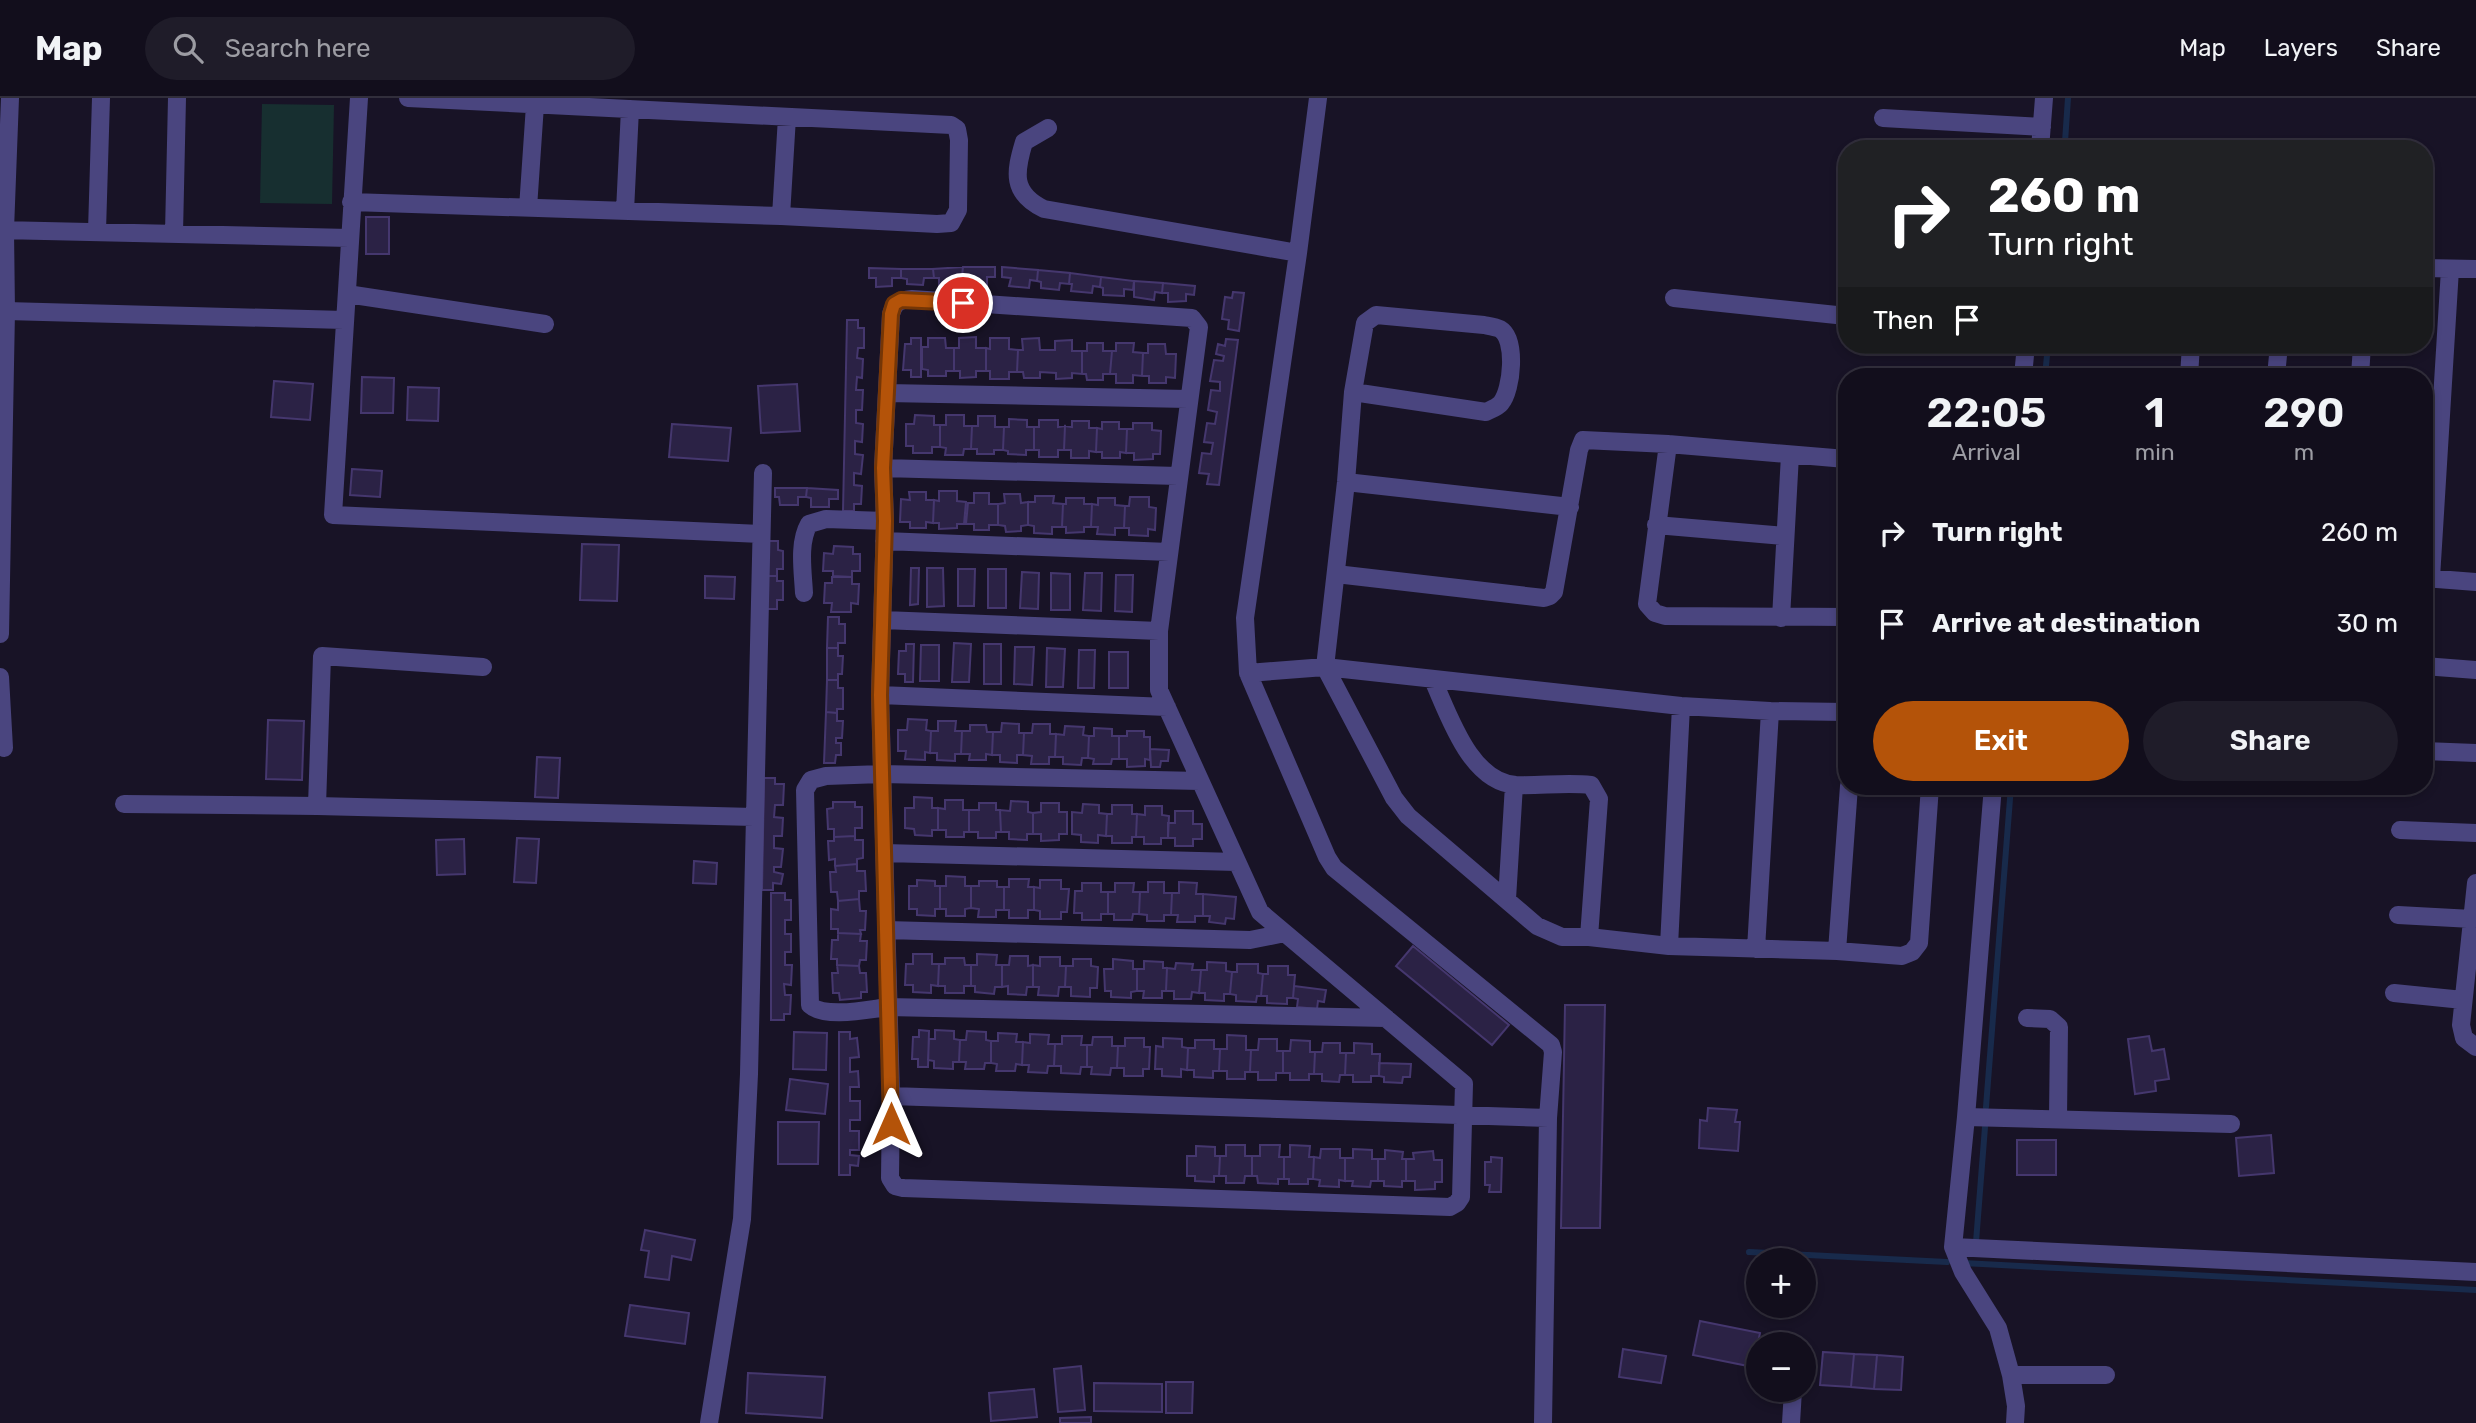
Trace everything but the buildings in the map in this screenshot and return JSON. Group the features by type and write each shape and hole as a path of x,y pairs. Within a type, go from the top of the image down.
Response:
{"street":[{"path":"0,634 6,311 2,230 4,156 10,98"},
{"path":"97,231 101,98"},
{"path":"173,233 177,98"},
{"path":"359,98 333,515 761,534"},
{"path":"351,202 781,216 937,224 951,223 958,210 959,140 957,129 951,125 408,98"},
{"path":"1318,98 1245,618 1248,673 1327,857 1334,867 1551,1045 1553,1052 1548,1118 1543,1423"},
{"path":"2041,140 2044,98"},
{"path":"528,208 535,105"},
{"path":"625,211 630,109"},
{"path":"781,216 787,117"},
{"path":"1883,118 2042,127"},
{"path":"1048,128 1024,142 1017,167 1020,186 1029,202 1044,209 1298,253"},
{"path":"2,230 349,238"},
{"path":"2433,268 2476,268"},
{"path":"2433,497 2450,268"},
{"path":"347,294 545,324"},
{"path":"1674,298 1838,316"},
{"path":"901,300 1192,318 1199,327 1159,631 1159,690 1260,912 1464,1084 1461,1197 1457,1203 1450,1207 895,1186 890,1178 891,1096 880,695 885,521 883,468 887,393 891,314 894,304 901,300"},
{"path":"6,311 344,320"},
{"path":"1353,391 1486,412 1500,403 1507,387 1510,340 1500,329 1484,325 1376,315 1365,323 1353,391 1346,482 1325,667 1394,798 1408,816 1537,926 1562,937 1589,937 1669,946 1837,951 1902,957 1912,952 1919,943 1929,795"},
{"path":"887,393 1188,399"},
{"path":"1336,575 1544,598 1550,596 1555,592 1579,450 1583,440 1668,444 1838,459"},
{"path":"1668,444 1647,604 1655,612 1665,616 1838,617"},
{"path":"1782,618 1790,455"},
{"path":"883,468 1178,476"},
{"path":"709,1423 742,1219 763,473"},
{"path":"1346,482 1570,507"},
{"path":"804,593 803,544 808,524 826,519 885,521"},
{"path":"1656,525 1784,536"},
{"path":"884,541 1168,552"},
{"path":"2433,578 2476,582"},
{"path":"883,620 1159,631"},
{"path":"317,806 322,656 483,667"},
{"path":"1248,673 1325,667 1682,706 1838,712"},
{"path":"2433,667 2476,670"},
{"path":"0,677 4,748"},
{"path":"1433,680 1470,756 1486,772 1514,785 1591,785 1598,794 1589,937"},
{"path":"880,695 1167,706"},
{"path":"1669,946 1682,706"},
{"path":"1756,949 1770,711"},
{"path":"2433,751 2476,753"},
{"path":"1200,781 882,774 826,776 811,780 805,790 810,1005 820,1011 849,1012 888,1007 1385,1018"},
{"path":"1507,899 1514,785"},
{"path":"1837,951 1848,795"},
{"path":"1992,795 1953,1247 1962,1272 1998,1328 2011,1375 2016,1406 2015,1423"},
{"path":"124,804 754,817"},
{"path":"2400,830 2476,833"},
{"path":"884,853 1237,862"},
{"path":"2476,883 2461,1025 2464,1038 2476,1047"},
{"path":"2398,915 2472,919"},
{"path":"886,930 1251,940 1285,933"},
{"path":"2394,993 2463,1000"},
{"path":"2027,1018 2050,1019 2059,1027 2057,1119"},
{"path":"891,1096 1548,1118"},
{"path":"1966,1117 2231,1124"},
{"path":"1953,1247 2476,1272"},
{"path":"2011,1375 2106,1375"},
{"path":"1791,1423 1792,1402"}],"green space":[{"path":"262,104 334,105 332,204 260,203"}],"waterway":[{"path":"2065,140 2068,98"},
{"path":"2046,368 2047,354"},
{"path":"1986,1107 2010,795"},
{"path":"1976,1242 1985,1127"},
{"path":"1816,1255 1947,1262"},
{"path":"1963,1263 2476,1290"}],"route":[{"path":"891,1124 880,695 885,521 883,468 891,314 894,304 901,300 963,303"}]}
